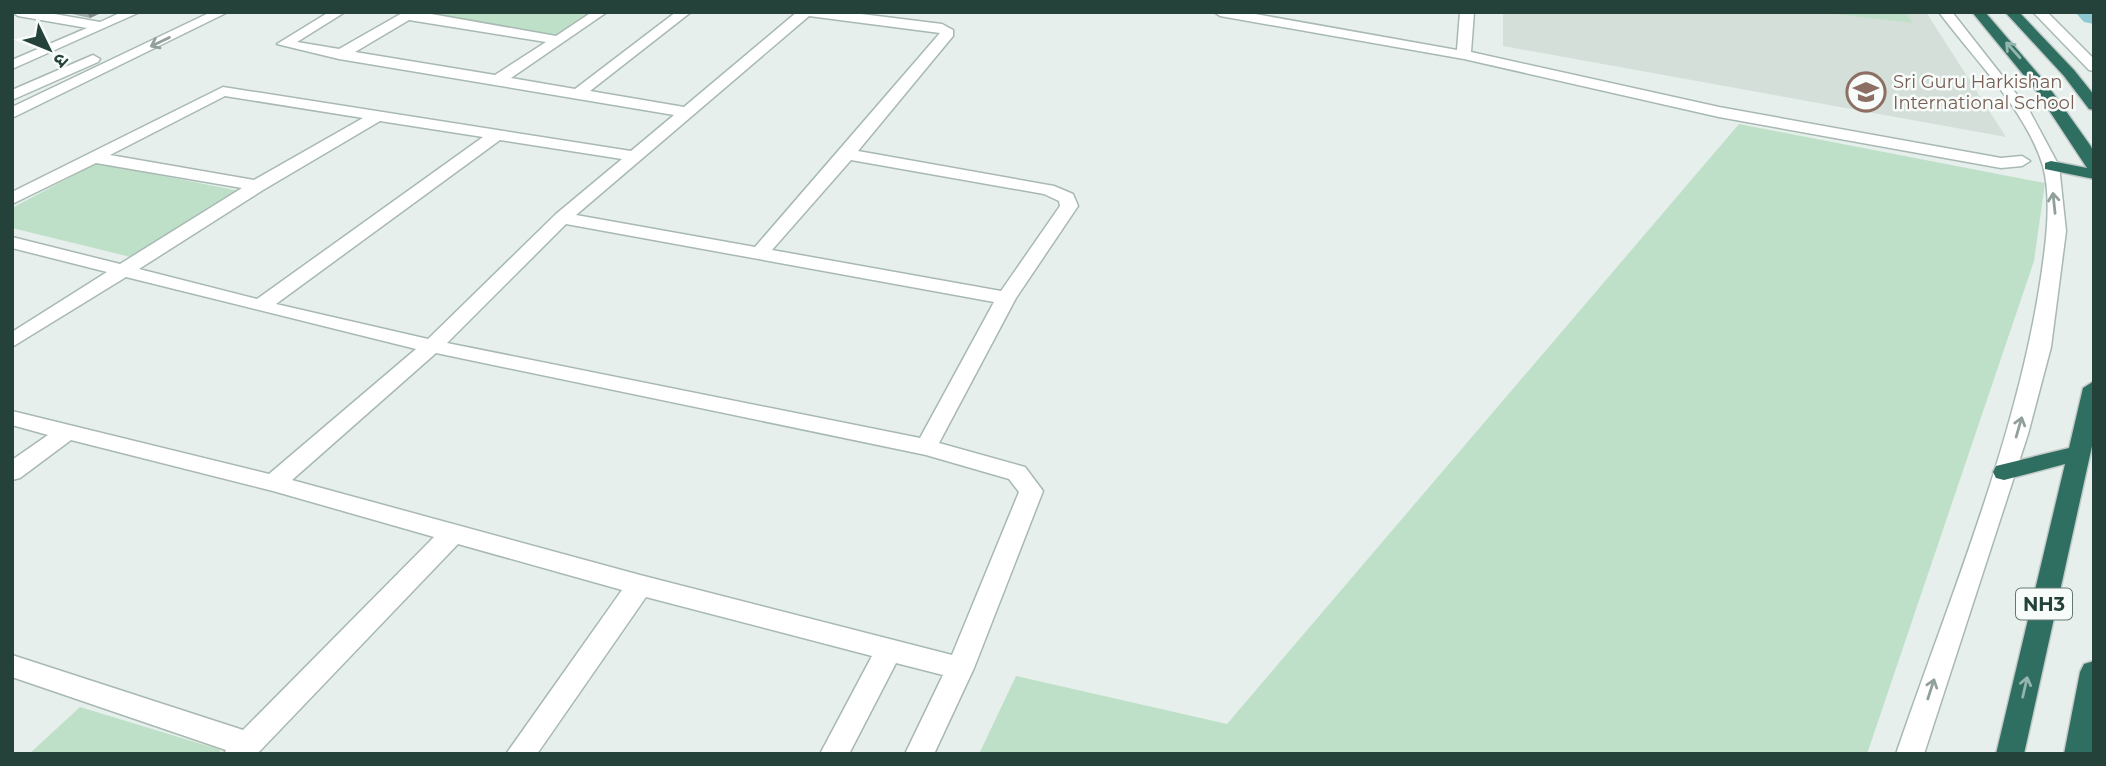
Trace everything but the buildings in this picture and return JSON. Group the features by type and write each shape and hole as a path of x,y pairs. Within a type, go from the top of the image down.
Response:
{"highway":[{"path":"1978,12 2025,64 2066,119 2094,166"},
{"path":"2011,12 2069,74 2094,106"},
{"path":"2050,166 2094,174"},
{"name":"NH3","path":"2010,754 2094,388"},
{"path":"2004,472 2078,453"},
{"path":"2078,754 2094,672"}],"street":[{"path":"18,12 102,26"},
{"path":"12,65 134,12"},
{"path":"12,96 193,12"},
{"path":"12,113 222,12"},
{"path":"339,12 284,44 685,112"},
{"path":"498,80 601,12"},
{"path":"579,93 685,12"},
{"path":"273,483 432,345 562,218 685,112 808,12 942,28 948,33 759,254"},
{"path":"1220,12 1464,50"},
{"path":"1280,12 1464,50 1719,112 2001,163 2022,161 2050,166"},
{"path":"1464,50 1467,12"},
{"path":"1910,754 2004,472 2038,359 2049,304 2057,231 2050,166 2024,113 2002,80 1945,12"},
{"path":"2039,12 2094,67"},
{"path":"339,55 411,14 556,40"},
{"path":"2068,41 2094,43"},
{"path":"12,200 92,156 223,91 633,156"},
{"path":"12,341 257,186 379,115"},
{"path":"260,306 495,136"},
{"path":"846,154 1048,190 1067,198 1066,211 1006,298 926,447"},
{"path":"92,156 257,186"},
{"path":"562,218 1006,298"},
{"path":"12,242 260,306 432,345 926,447 1017,473 1031,491 960,668 919,754"},
{"path":"12,418 273,483 640,585 960,668"},
{"path":"12,472 67,432"},
{"path":"12,666 243,749 454,532"},
{"path":"520,754 640,585"},
{"path":"834,754 888,650"}],"shaded area":[{"name":"Sri Guru Harkishan International School","path":"1503,12 1926,12 2006,137 1503,46"}],"green space":[{"path":"435,12 593,12 552,37 430,16"},
{"path":"1818,12 1905,12 1913,23"},
{"path":"1739,124 2045,183 2034,261 1867,754 979,754 1016,676 1227,724"},
{"path":"97,163 240,191 135,258 12,228 12,208"},
{"path":"80,707 221,750 217,754 29,754"}],"waterway":[{"path":"2089,12 2094,16"}],"place":[{"name":"Sri Guru Harkishan International School","path":"1866,92"}]}
